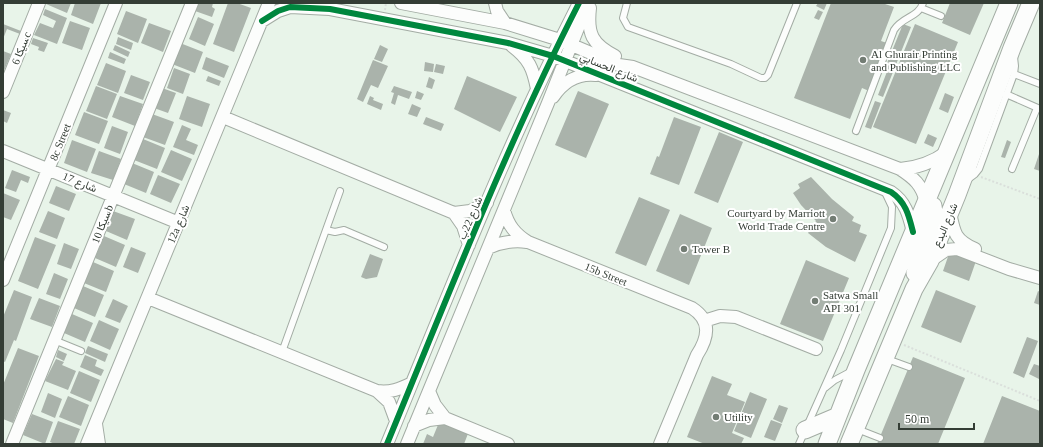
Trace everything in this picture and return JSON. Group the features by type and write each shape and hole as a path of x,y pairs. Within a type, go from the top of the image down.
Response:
{"main road":[{"path":"827,444 856,370 1009,3"},
{"name":"شارع البدع","path":"851,440 914,289 930,261 950,212 969,179 1012,48 1031,3"},
{"path":"914,289 914,278 917,263 934,213 933,206 926,202"},
{"path":"802,437 838,416"}],"street":[{"name":"سيكا 6c","path":"3,92 39,3"},
{"name":"8c Street","path":"3,280 116,3"},
{"name":"سيكا 10b","path":"12,441 114,196 192,3"},
{"name":"12a شارع","path":"87,444 269,3"},
{"path":"314,3 330,9"},
{"name":"شارع الحسابي","path":"401,3 505,23 565,43 620,65 633,67 900,170 912,176 918,182 926,202"},
{"path":"438,3 448,12"},
{"path":"495,3 497,11 505,23"},
{"name":"شارع 22ب","path":"407,444 565,60 565,43 579,3"},
{"path":"589,3 589,26 591,36 603,50 633,67"},
{"name":"شارع 22ب","path":"387,444 511,144 553,56 565,43 589,3"},
{"name":"شارع الحسابي","path":"262,21 278,11 290,7 330,9 508,43 553,56 603,75 700,116 884,188 896,195 905,205 913,232"},
{"path":"508,43 530,64 537,89"},
{"path":"548,103 561,87 578,76 589,74 603,75"},
{"path":"222,117 454,213 470,211 487,203"},
{"name":"شارع 17","path":"3,151 179,223"},
{"path":"900,170 910,169 929,163 948,151"},
{"name":"15b Street","path":"504,210 512,229 519,237 528,242 695,311 704,321 706,338 697,355 660,444"},
{"path":"950,212 955,232 964,244 1018,267 1035,276"},
{"path":"454,213 463,226 469,245"},
{"name":"15b Street","path":"488,248 508,241 528,242"},
{"path":"930,261 946,250 957,249 1009,269 1035,276"},
{"path":"148,298 377,391 394,391 412,383"},
{"name":"15b Street","path":"683,306 693,317 698,326 700,336 697,355"},
{"path":"704,321 720,316 736,317 816,349"},
{"path":"377,391 389,402 396,421"},
{"path":"429,391 435,406 445,418 508,444"},
{"path":"414,426 429,420 445,418"},
{"path":"96,423 99,444"}],"lane":[{"path":"626,3 622,18 628,27 765,78 768,75 797,3"},
{"path":"856,131 894,30 900,22 914,15 922,6 941,16"},
{"path":"969,179 979,169 1014,74 1015,61 1012,48"},
{"path":"1014,74 1040,84"},
{"path":"1006,94 1039,108 1012,169"},
{"path":"802,437 841,350 891,228 892,207 884,188"},
{"path":"282,352 340,191"},
{"path":"326,230 334,232 344,230 384,247"},
{"path":"54,340 81,351"},
{"path":"885,359 909,368"},
{"path":"823,390 842,376 856,370"},
{"path":"851,440 880,438"}],"path":[{"path":"969,179 1040,199"},
{"path":"893,341 1040,401"}],"building":[{"path":"71,3 67,13 46,4"},
{"path":"75,3 101,3 93,24 71,15"},
{"path":"198,3 213,3 212,7 215,9 212,17 195,11"},
{"path":"228,3 237,3 251,8 234,52 213,44"},
{"path":"818,3 827,3 824,10 816,6"},
{"path":"831,3 882,3 894,7 881,41 887,43 869,91 862,88 850,119 794,98"},
{"path":"950,3 984,3 970,35 942,23"},
{"path":"45,9 67,18 57,44 34,35 40,23 53,28 56,21 43,15"},
{"path":"818,10 823,12 819,20 814,18"},
{"path":"126,11 147,19 138,43 117,34"},
{"path":"198,17 214,24 205,46 189,39"},
{"path":"70,21 90,28 82,50 62,43"},
{"path":"149,23 171,31 163,52 141,43"},
{"path":"3,24 21,31 20,34 7,29 3,39"},
{"path":"903,24 911,27 883,97 878,95 888,69 885,68"},
{"path":"915,24 958,42 916,144 873,127"},
{"path":"118,37 133,43 131,50 116,44"},
{"path":"33,38 48,43 44,52 38,50 39,47 31,44"},
{"path":"180,43 203,52 195,73 172,64"},
{"path":"115,45 130,52 128,57 113,50"},
{"path":"380,45 388,49 382,62 374,59"},
{"path":"3,51 11,54 3,73"},
{"path":"110,52 126,59 124,64 108,58"},
{"path":"206,57 229,66 224,78 202,69"},
{"path":"373,60 388,66 378,88 371,85 363,102 357,99"},
{"path":"425,62 434,64 433,72 424,71"},
{"path":"106,63 126,71 118,93 97,85"},
{"path":"436,64 445,66 443,74 434,72"},
{"path":"174,68 190,74 183,94 167,88"},
{"path":"131,75 150,82 143,100 124,93"},
{"path":"208,76 221,81 219,86 206,81"},
{"path":"467,76 517,97 500,132 454,109"},
{"path":"429,77 435,80 432,89 426,87"},
{"path":"96,86 117,94 107,119 86,111"},
{"path":"394,86 412,92 409,99 398,95 395,105 391,103 394,93 391,92"},
{"path":"162,88 176,93 168,113 154,108"},
{"path":"417,91 424,94 421,100 415,98"},
{"path":"578,91 609,104 586,158 555,145"},
{"path":"945,93 954,97 948,113 939,109"},
{"path":"120,96 143,104 135,126 112,117"},
{"path":"187,96 210,104 202,127 179,119"},
{"path":"370,96 374,98 373,100 383,104 381,110 367,104"},
{"path":"875,101 881,103 871,129 865,127"},
{"path":"412,104 421,108 417,117 408,114"},
{"path":"3,110 11,113 7,123 3,121"},
{"path":"84,112 108,121 99,144 75,135"},
{"path":"152,114 174,122 165,145 143,137"},
{"path":"426,117 444,124 441,131 423,124"},
{"path":"674,117 701,127 679,185 650,174 657,156 659,157"},
{"path":"182,125 191,129 186,140 198,145 194,155 173,147"},
{"path":"112,126 128,132 120,154 104,148"},
{"path":"719,132 743,142 718,203 694,193"},
{"path":"928,134 937,138 933,147 924,143"},
{"path":"143,139 165,148 157,169 134,160"},
{"path":"72,140 96,149 87,172 64,163"},
{"path":"1007,140 1011,142 1005,158 1001,157"},
{"path":"171,150 192,159 182,181 161,172"},
{"path":"99,151 121,159 113,180 91,173"},
{"path":"1040,151 1040,171 1034,169"},
{"path":"132,163 154,172 146,193 124,184"},
{"path":"12,170 30,177 28,183 21,180 16,192 5,188"},
{"path":"158,175 180,184 171,203 150,194"},
{"name":"Courtyard by Marriott World Trade Centre","path":"811,177 832,199 854,217 852,221 861,225 859,232 867,235 855,262 826,247 808,233 816,221 801,205 793,193 800,188 798,184"},
{"path":"56,186 76,194 69,211 49,203"},
{"path":"3,193 20,200 11,220 3,217"},
{"path":"639,197 670,210 646,266 615,253"},
{"path":"48,211 65,218 57,239 39,232"},
{"path":"113,211 135,219 127,240 106,231"},
{"name":"Tower B","path":"680,214 712,228 689,285 656,271"},
{"path":"104,236 125,245 116,267 95,258"},
{"path":"35,237 56,245 38,289 18,281"},
{"path":"64,243 79,249 71,269 57,264"},
{"path":"131,247 146,253 138,273 123,267"},
{"path":"950,251 976,261 969,281 943,271"},
{"path":"370,254 383,259 377,277 366,279 361,277"},
{"name":"Satwa Small API 301","path":"806,260 849,278 823,341 780,324"},
{"path":"93,262 114,271 106,292 84,283"},
{"path":"54,273 68,279 60,299 46,294"},
{"path":"83,286 104,295 95,317 74,308"},
{"path":"14,290 32,297 16,341 14,340 5,362 3,361 3,317"},
{"path":"936,290 976,306 961,343 921,327"},
{"path":"1038,291 1040,292 1040,305 1034,303"},
{"path":"39,298 60,306 52,327 30,319"},
{"path":"113,299 128,306 120,323 105,317"},
{"path":"72,314 93,323 85,342 64,333"},
{"path":"99,320 119,329 110,350 90,341"},
{"path":"1027,337 1038,341 1024,378 1013,373"},
{"path":"88,346 108,354 105,362 85,353"},
{"path":"18,348 39,356 13,423 3,419 3,385"},
{"path":"58,350 67,354 64,361 56,357"},
{"path":"85,355 97,360 95,366 104,370 101,376 80,367"},
{"path":"913,357 965,378 938,444 877,444"},
{"path":"56,359 64,362 62,365 76,371 68,390 45,381"},
{"path":"1034,364 1040,366 1039,379 1029,374"},
{"path":"79,371 100,380 91,402 70,393"},
{"name":"Utility","path":"712,376 732,384 727,395 745,402 732,433 744,438 741,444 705,444 687,437"},
{"path":"750,392 767,399 751,438 734,431"},
{"path":"48,393 62,399 55,418 41,412"},
{"path":"68,396 89,405 81,426 59,417"},
{"path":"1002,396 1040,411 1040,444 983,444"},
{"path":"779,405 788,408 782,423 773,419"},
{"path":"32,414 53,422 45,444 23,435"},
{"path":"440,420 469,431 464,444 423,444 427,434 433,437"},
{"path":"771,420 782,424 775,441 764,437"},
{"path":"58,421 80,429 74,444 55,444 50,442"}],"cycle path":[{"path":"387,444 502,166 552,57 579,3"},
{"path":"262,21 278,11 290,7 330,9 508,43 553,56 891,192 903,205 908,215 913,232"}],"place":[{"name":"Al Ghurair Printing and Publishing LLC","path":"863,60"},
{"name":"Courtyard by Marriott World Trade Centre","path":"833,219"},
{"name":"Tower B","path":"684,249"},
{"name":"Satwa Small API 301","path":"815,301"},
{"name":"Utility","path":"716,417"}]}
